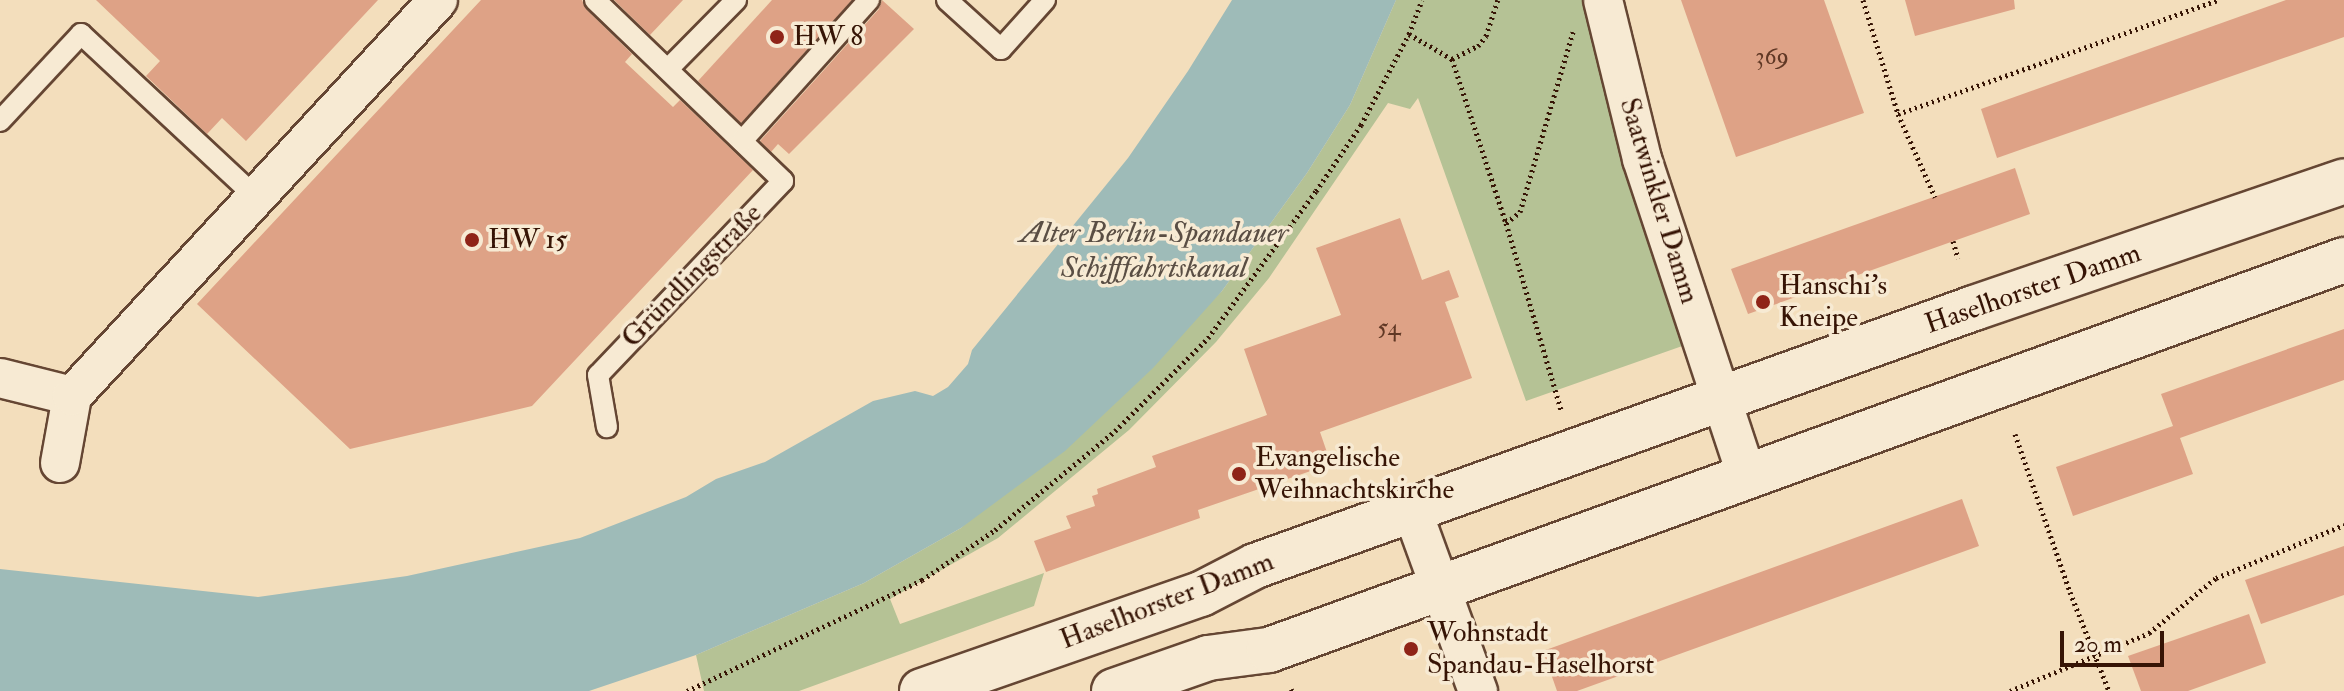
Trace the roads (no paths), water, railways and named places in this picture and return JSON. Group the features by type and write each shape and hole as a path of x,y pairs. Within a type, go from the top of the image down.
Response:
{"street":[{"path":"60,463 72,396 438,0"},
{"name":"Saatwinkler Damm","path":"1603,0 1642,159 1722,399"},
{"name":"Haselhorster Damm","path":"922,691 1201,594 1255,566 1974,308 2344,181"},
{"path":"1114,691 1208,658 1269,650 2344,260"},
{"path":"0,378 72,396"},
{"path":"1722,399 1747,476"},
{"path":"1412,510 1478,691"}],"lane":[{"name":"Gründlingstraße","path":"595,0 783,181 598,375 607,427"},
{"path":"668,69 736,0"},
{"path":"742,141 869,0"},
{"path":"947,0 1001,49 1045,0"},
{"path":"0,121 81,34 256,197"}],"water":[{"name":"Alter Berlin-Spandauer Schifffahrtskanal","path":"1232,0 1396,0 1350,105 1307,173 1222,291 1153,368 1065,451 961,528 864,583 696,655 589,691 0,691 0,569 258,597 407,576 580,538 686,497 716,479 765,462 873,401 915,391 933,396 948,387 968,364 972,350 1128,158"}],"place":[{"name":"HW 8","path":"777,37"},
{"name":"HW 15","path":"472,240"},
{"name":"Hanschi's Kneipe","path":"1763,302"},
{"name":"Evangelische Weihnachtskirche","path":"1239,474"},
{"name":"Wohnstadt Spandau-Haselhorst","path":"1411,649"}]}
